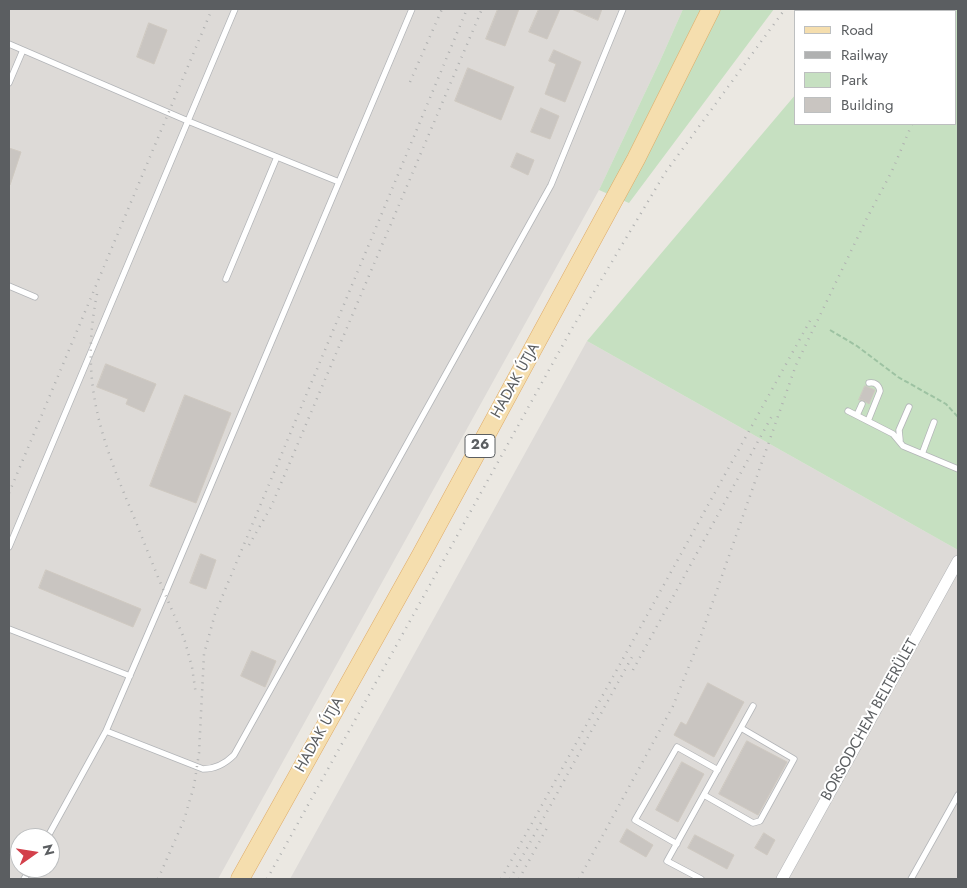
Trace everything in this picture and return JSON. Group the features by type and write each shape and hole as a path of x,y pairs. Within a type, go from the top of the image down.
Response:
{"main road":[{"name":"HADAK ÚTJA","path":"240,879 632,168 711,9"}],"street":[{"name":"BORSODCHEM BELTERÜLET","path":"782,879 958,561"}],"lane":[{"path":"9,547 234,9"},
{"path":"53,828 106,731 412,9"},
{"path":"106,731 203,769 218,767 234,755 550,185 624,9"},
{"path":"9,44 188,121 339,182"},
{"path":"9,83 23,50"},
{"path":"226,279 277,157"},
{"path":"9,286 35,297"},
{"path":"868,421 880,392 877,385 869,383"},
{"path":"857,416 862,404"},
{"path":"900,442 899,430 909,407"},
{"path":"848,411 893,434 903,446 958,469"},
{"path":"922,454 934,422"},
{"path":"10,629 130,676"},
{"path":"701,879 667,860 753,706"},
{"path":"704,795 753,823 760,821 794,758 741,728"},
{"path":"677,844 635,820 677,747 718,770"},
{"path":"912,879 958,795"}],"path":[{"path":"830,330 857,346 898,377 946,404 958,417"}],"shaded area":[{"path":"9,9 683,9 599,190 218,879 9,879"},
{"path":"587,341 958,550 958,879 290,879"}],"green space":[{"path":"683,9 774,9 629,203 599,190"},
{"path":"958,9 958,550 587,341 794,96 794,125 957,125 957,10 867,10"}],"building":[{"path":"498,9 519,9 505,46 486,39"},
{"path":"539,9 560,9 547,39 529,32"},
{"path":"572,9 602,9 598,20"},
{"path":"149,23 167,30 154,64 137,57"},
{"path":"554,50 581,62 565,102 545,94 556,64 549,61"},
{"path":"468,68 514,87 501,120 455,101"},
{"path":"541,108 559,116 550,139 531,132"},
{"path":"9,148 21,152 10,185 9,185"},
{"path":"517,153 534,160 528,175 511,167"},
{"path":"106,364 156,384 144,412 126,404 128,399 97,387"},
{"path":"865,386 875,390 869,404 859,400"},
{"path":"185,395 231,413 196,503 150,486"},
{"path":"201,554 216,560 206,589 190,583"},
{"path":"46,570 141,609 133,627 39,588"},
{"path":"252,651 276,661 265,687 241,676"},
{"path":"708,683 744,702 714,757 674,735 681,722 686,725"},
{"path":"747,741 787,762 758,815 719,794"},
{"path":"682,762 704,774 678,822 656,810"},
{"path":"627,829 653,845 646,857 620,842"},
{"path":"764,833 775,840 767,855 755,848"},
{"path":"695,835 734,855 727,869 688,848"}],"railway":[{"path":"9,493 212,9"},
{"path":"410,82 442,9"},
{"path":"158,879 184,820 194,786 199,753 204,654 215,614 467,9"},
{"path":"249,545 271,507 482,9"},
{"path":"267,879 570,332 665,173 785,9"},
{"path":"579,879 673,706 698,644 796,365 867,218 892,171 912,125"},
{"path":"97,294 92,326 91,356 92,384 97,411 113,465 184,638 192,667 196,695"},
{"path":"501,879 811,319"},
{"path":"633,670 773,414"},
{"path":"510,879 632,657"},
{"path":"519,879 548,826"}]}
